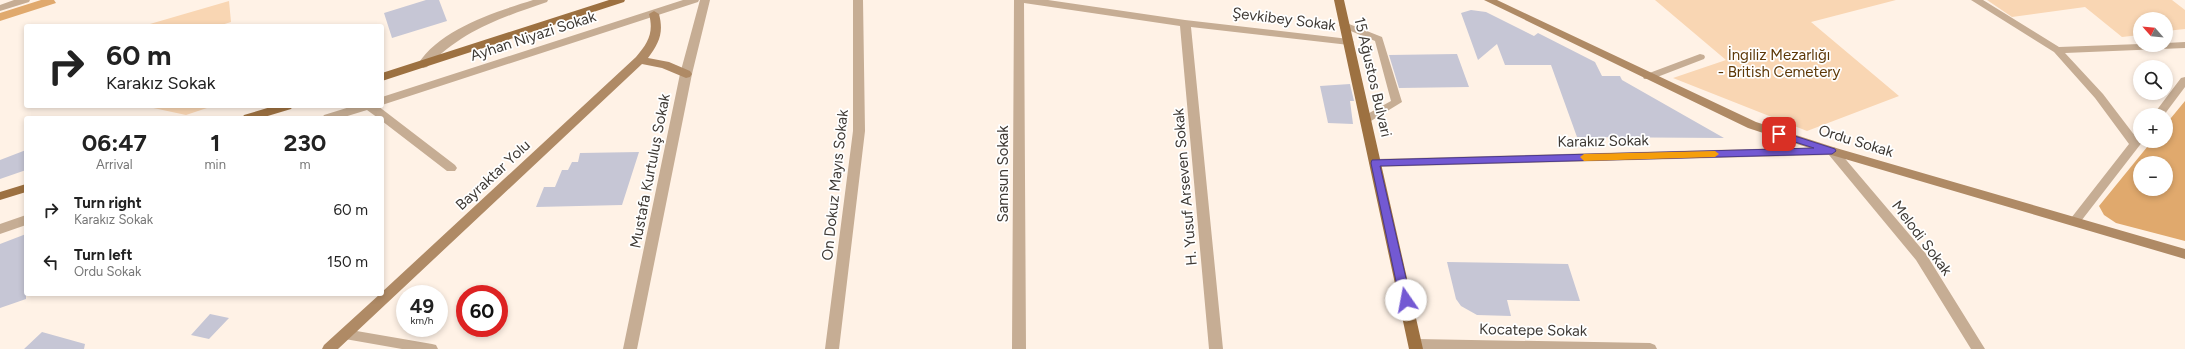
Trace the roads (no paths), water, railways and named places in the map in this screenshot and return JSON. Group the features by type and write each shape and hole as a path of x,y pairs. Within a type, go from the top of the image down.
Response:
{"main road":[{"path":"384,75 620,0"},
{"name":"15 Ağustos Bulvari","path":"1339,0 1416,347"},
{"path":"254,116 280,108"},
{"path":"0,196 24,189"}],"street":[{"path":"0,8 25,0"},
{"path":"423,64 446,42 465,30 491,18 543,0"},
{"name":"Ayhan Niyazi Sokak","path":"384,100 694,0"},
{"name":"Mustafa Kurtuluş Sokak","path":"630,349 686,74 705,0"},
{"name":"On Dokuz Mayıs Sokak","path":"832,349 859,131 858,0"},
{"name":"Samsun Sokak","path":"1019,0 1019,349"},
{"name":"Şevkibey Sokak","path":"1026,0 1185,23 1348,42"},
{"name":"Ordu Sokak","path":"1491,0 1648,77 1752,125 1832,151 2185,254"},
{"name":"Bayraktar Yolu","path":"329,349 640,60 656,41 658,28 654,14"},
{"name":"H. Yusuf Arseven Sokak","path":"1185,23 1216,349"},
{"path":"640,60 665,65 686,74"},
{"path":"334,116 360,108"},
{"path":"373,108 383,116"},
{"path":"384,117 450,168"},
{"name":"Karakız Sokak","path":"1375,163 1832,151"},
{"name":"Melodi Sokak","path":"1832,151 1921,257 1978,349"},
{"path":"0,229 24,221"},
{"name":"Kocatepe Sokak","path":"1416,347 1650,349"}],"lane":[{"path":"1976,0 2057,50 2133,135"},
{"path":"1344,25 1379,39 1397,102 1366,120"},
{"path":"2057,50 2185,45"},
{"path":"1648,77 1700,57"},
{"path":"2163,108 2185,80"},
{"path":"2074,222 2133,147"},
{"path":"345,334 432,349"}],"park label":[{"name":"İngiliz Mezarlığı - British Cemetery","path":"1779,64"}]}
